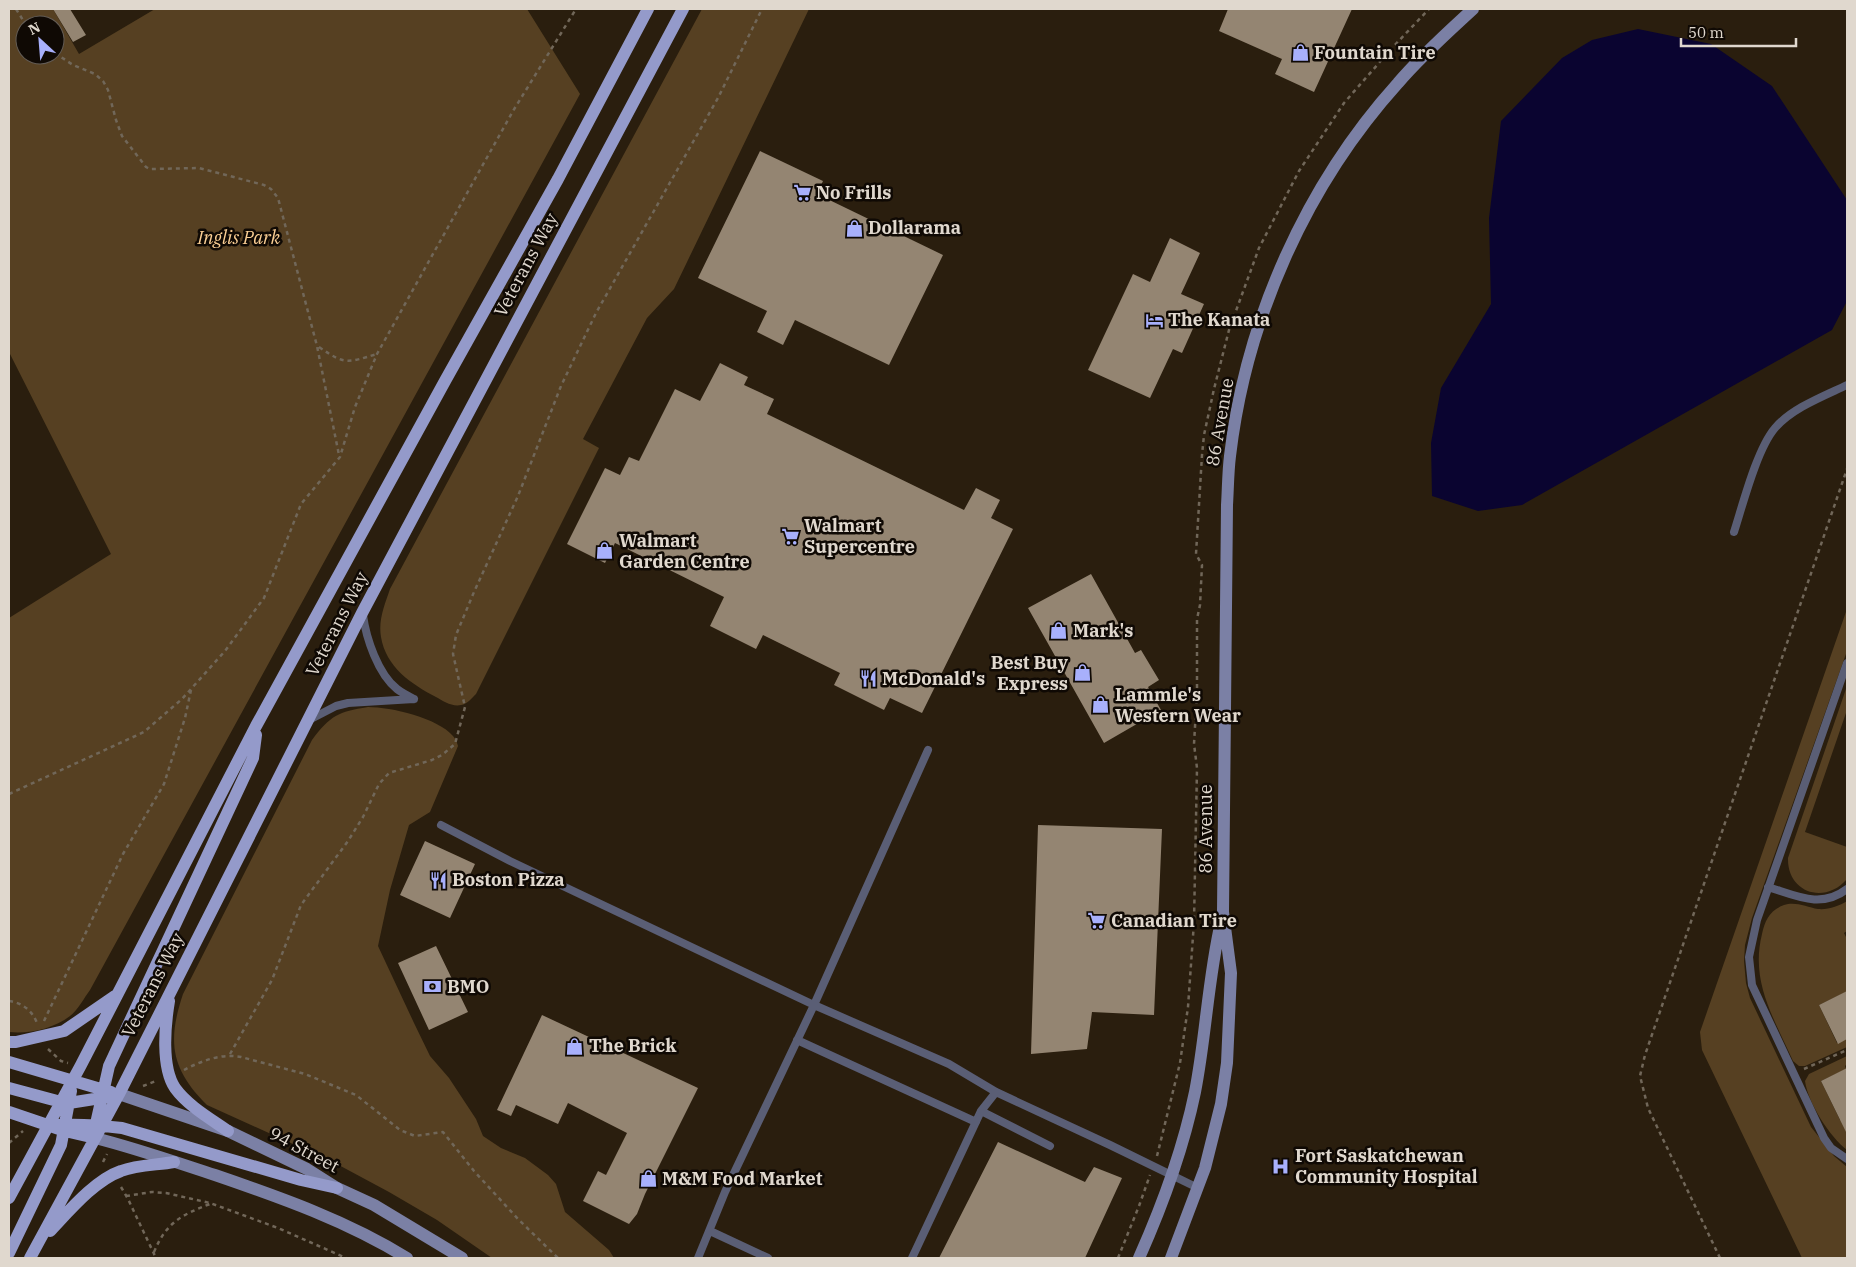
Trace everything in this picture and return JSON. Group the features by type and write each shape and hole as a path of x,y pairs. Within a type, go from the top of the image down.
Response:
{"main road":[{"name":"Veterans Way","path":"9,1198 48,1126 65,1103 72,1081 256,726 558,179 648,9"},
{"name":"Veterans Way","path":"98,1124 119,1094 362,613 683,9"},
{"path":"30,1258 95,1138 102,1094 109,1066 253,758 256,726"},
{"path":"171,989 165,1028 167,1066 174,1087 191,1104 228,1131"},
{"path":"9,1042 64,1031 117,994"},
{"path":"9,1062 72,1081 102,1094"},
{"path":"9,1088 65,1103 102,1094 119,1094"},
{"path":"9,1253 61,1145 65,1127 65,1103"},
{"path":"9,1112 48,1126 65,1127 98,1124 122,1128 301,1180 337,1188"},
{"path":"65,1127 95,1138"},
{"path":"39,1241 82,1199 112,1174 122,1170 174,1162"}],"street":[{"name":"86 Avenue","path":"1171,1258 1198,1188 1213,1139 1221,1104 1227,1063 1231,974 1223,912 1229,476 1236,419 1258,328 1297,232 1339,158 1398,83 1434,44 1473,9"},
{"name":"86 Avenue","path":"1139,1258 1172,1177 1188,1126 1207,1012 1212,961 1223,912"},
{"name":"94 Street","path":"119,1094 228,1131 307,1169 337,1188 374,1205 462,1258"},
{"path":"95,1138 266,1192 328,1216 388,1246 407,1258"}],"lane":[{"path":"1734,532 1762,448 1775,427 1800,407 1847,385"},
{"path":"307,720 336,706 348,703 414,699 396,689 383,672 369,645 362,613"},
{"path":"1847,663 1768,887 1757,920 1749,957 1752,985 1824,1138 1831,1148 1847,1159"},
{"path":"698,1258 725,1192 814,1005 928,750"},
{"path":"441,825 510,861 814,1005 949,1064 996,1092 1198,1188"},
{"path":"1768,887 1802,898 1821,900 1831,898 1847,889"},
{"path":"797,1040 976,1122"},
{"path":"912,1258 981,1111 996,1092"},
{"path":"981,1111 1050,1146"},
{"path":"710,1231 768,1258"}],"path":[{"path":"9,794 144,732 192,688 225,651 264,598 302,504 340,457 355,407 377,354 513,111 576,9"},
{"path":"230,1054 272,980 301,905 348,841 363,817 379,784 388,773 432,760 442,755 455,744 464,708 453,654 456,635 518,496 561,386 596,313 718,98 762,9"},
{"path":"1118,1258 1160,1150 1180,1063 1188,1006 1193,953 1197,768 1194,744 1197,692 1197,619 1200,605 1202,565 1196,554 1197,530 1204,435 1214,389 1229,330 1242,290 1258,248 1283,197 1344,103 1392,48 1430,9"},
{"path":"65,60 95,74 103,81 108,90 122,136 146,167 150,169 199,168 264,185 271,189 278,198 317,346 340,457"},
{"path":"317,346 336,360 346,361 377,354"},
{"path":"1720,1258 1648,1108 1640,1076 1645,1055 1847,469"},
{"path":"9,1001 20,1003 35,1018 40,1027 123,854 164,784 185,718 192,688"},
{"path":"45,1046 62,1061"},
{"path":"1793,1073 1847,1050"},
{"path":"184,1070 230,1054 305,1074 356,1095 400,1130 415,1136 443,1132 493,1192 558,1258"},
{"path":"143,1086 162,1079"},
{"path":"9,1143 22,1132"},
{"path":"99,1159 103,1162 108,1154"},
{"path":"121,1187 156,1258"},
{"path":"126,1196 152,1192 166,1193 210,1203 278,1228 346,1258"},
{"path":"154,1254 162,1234 170,1225 210,1203"}],"green space":[{"name":"Inglis Park","path":"9,9 53,9 56,15 15,15 15,65 65,65 65,30 79,54 155,9 527,9 580,94 90,990 76,1011 63,1021 41,1030 9,1032 9,618 111,554 9,352"},
{"path":"702,9 809,9 674,289 647,318 583,439 599,448 476,694 463,704 454,705 448,703 409,680 394,666 388,657 381,637 380,624 390,589"},
{"path":"1847,609 1847,651 1752,918 1745,945 1746,983 1750,998 1811,1127 1834,1156 1847,1167 1847,1258 1802,1258 1702,1050 1700,1032"},
{"path":"1847,686 1847,710 1805,832 1847,847 1847,879 1838,887 1828,892 1818,893 1800,887 1794,880 1789,870 1788,858"},
{"path":"368,707 401,711 426,719 446,730 454,737 458,746 430,812 409,825 390,890 378,946 430,1056 449,1078 476,1119 483,1136 501,1148 525,1158 548,1175 556,1184 565,1212 609,1250 614,1258 492,1258 437,1220 335,1163 207,1105 195,1092 179,1067 174,1041 178,1011 183,994 312,740 336,716"},
{"path":"1847,901 1847,931 1844,933 1847,939 1847,989 1846,992 1819,1005 1837,1043 1847,1039 1847,1047 1805,1066 1799,1066 1793,1061 1778,1030 1762,984 1759,968 1759,951 1763,929 1772,913 1784,905 1797,904 1822,909"},
{"path":"1847,1056 1846,1069 1821,1081 1840,1120 1847,1116 1847,1150 1834,1137 1821,1119 1810,1099 1805,1081 1809,1074"}],"shaded area":[{"path":"1638,29 1711,44 1772,86 1847,200 1847,301 1832,330 1522,505 1478,511 1432,496 1431,443 1441,388 1491,304 1489,218 1501,121 1562,58 1592,40"}],"building":[{"path":"53,9 70,9 86,35 73,42 65,29 65,15 57,15"},
{"name":"Fountain Tire","path":"1228,9 1352,9 1314,92 1275,74 1282,59 1219,31"},
{"path":"760,151 823,181 817,194 943,255 889,365 795,320 783,345 757,332 767,311 698,278"},
{"name":"The Kanata","path":"1170,238 1200,253 1181,294 1204,304 1182,353 1173,349 1150,398 1088,370 1133,274 1150,282"},
{"name":"Walmart Supercentre","path":"720,363 748,377 744,385 774,399 767,414 964,510 976,488 1000,500 991,518 1013,529 922,713 890,698 884,710 834,685 840,673 763,635 756,649 710,626 724,597 615,543 605,563 567,544 605,468 620,475 629,457 639,461 675,389 700,401"},
{"path":"1091,574 1135,653 1141,650 1159,680 1148,687 1161,710 1104,743 1028,608"},
{"name":"Canadian Tire","path":"1038,825 1162,829 1154,1015 1092,1012 1087,1049 1031,1054"},
{"name":"Boston Pizza","path":"425,841 475,864 450,918 400,895"},
{"name":"BMO","path":"436,946 468,1012 429,1030 398,963"},
{"path":"1847,991 1847,1039 1838,1044 1819,1005"},
{"path":"542,1015 698,1088 645,1194 637,1214 629,1224 583,1201 598,1171 606,1175 627,1133 568,1103 558,1124 516,1105 511,1116 497,1110"},
{"path":"1847,1068 1847,1134 1821,1081"},
{"path":"998,1142 1085,1182 1094,1167 1122,1178 1085,1258 939,1258"}],"place":[{"name":"Fountain Tire","path":"1300,53"},
{"name":"No Frills","path":"802,193"},
{"name":"Dollarama","path":"854,228"},
{"name":"The Kanata","path":"1154,320"},
{"name":"Walmart Supercentre","path":"790,536"},
{"name":"Walmart Garden Centre","path":"605,551"},
{"name":"Mark's","path":"1059,631"},
{"name":"Best Buy Express","path":"1082,673"},
{"name":"McDonald's","path":"868,679"},
{"name":"Lammle's Western Wear","path":"1101,705"},
{"name":"Boston Pizza","path":"438,880"},
{"name":"Canadian Tire","path":"1097,921"},
{"name":"BMO","path":"433,987"},
{"name":"The Brick","path":"575,1046"},
{"name":"Fort Saskatchewan Community Hospital","path":"1281,1166"},
{"name":"M&M Food Market","path":"648,1179"}]}
